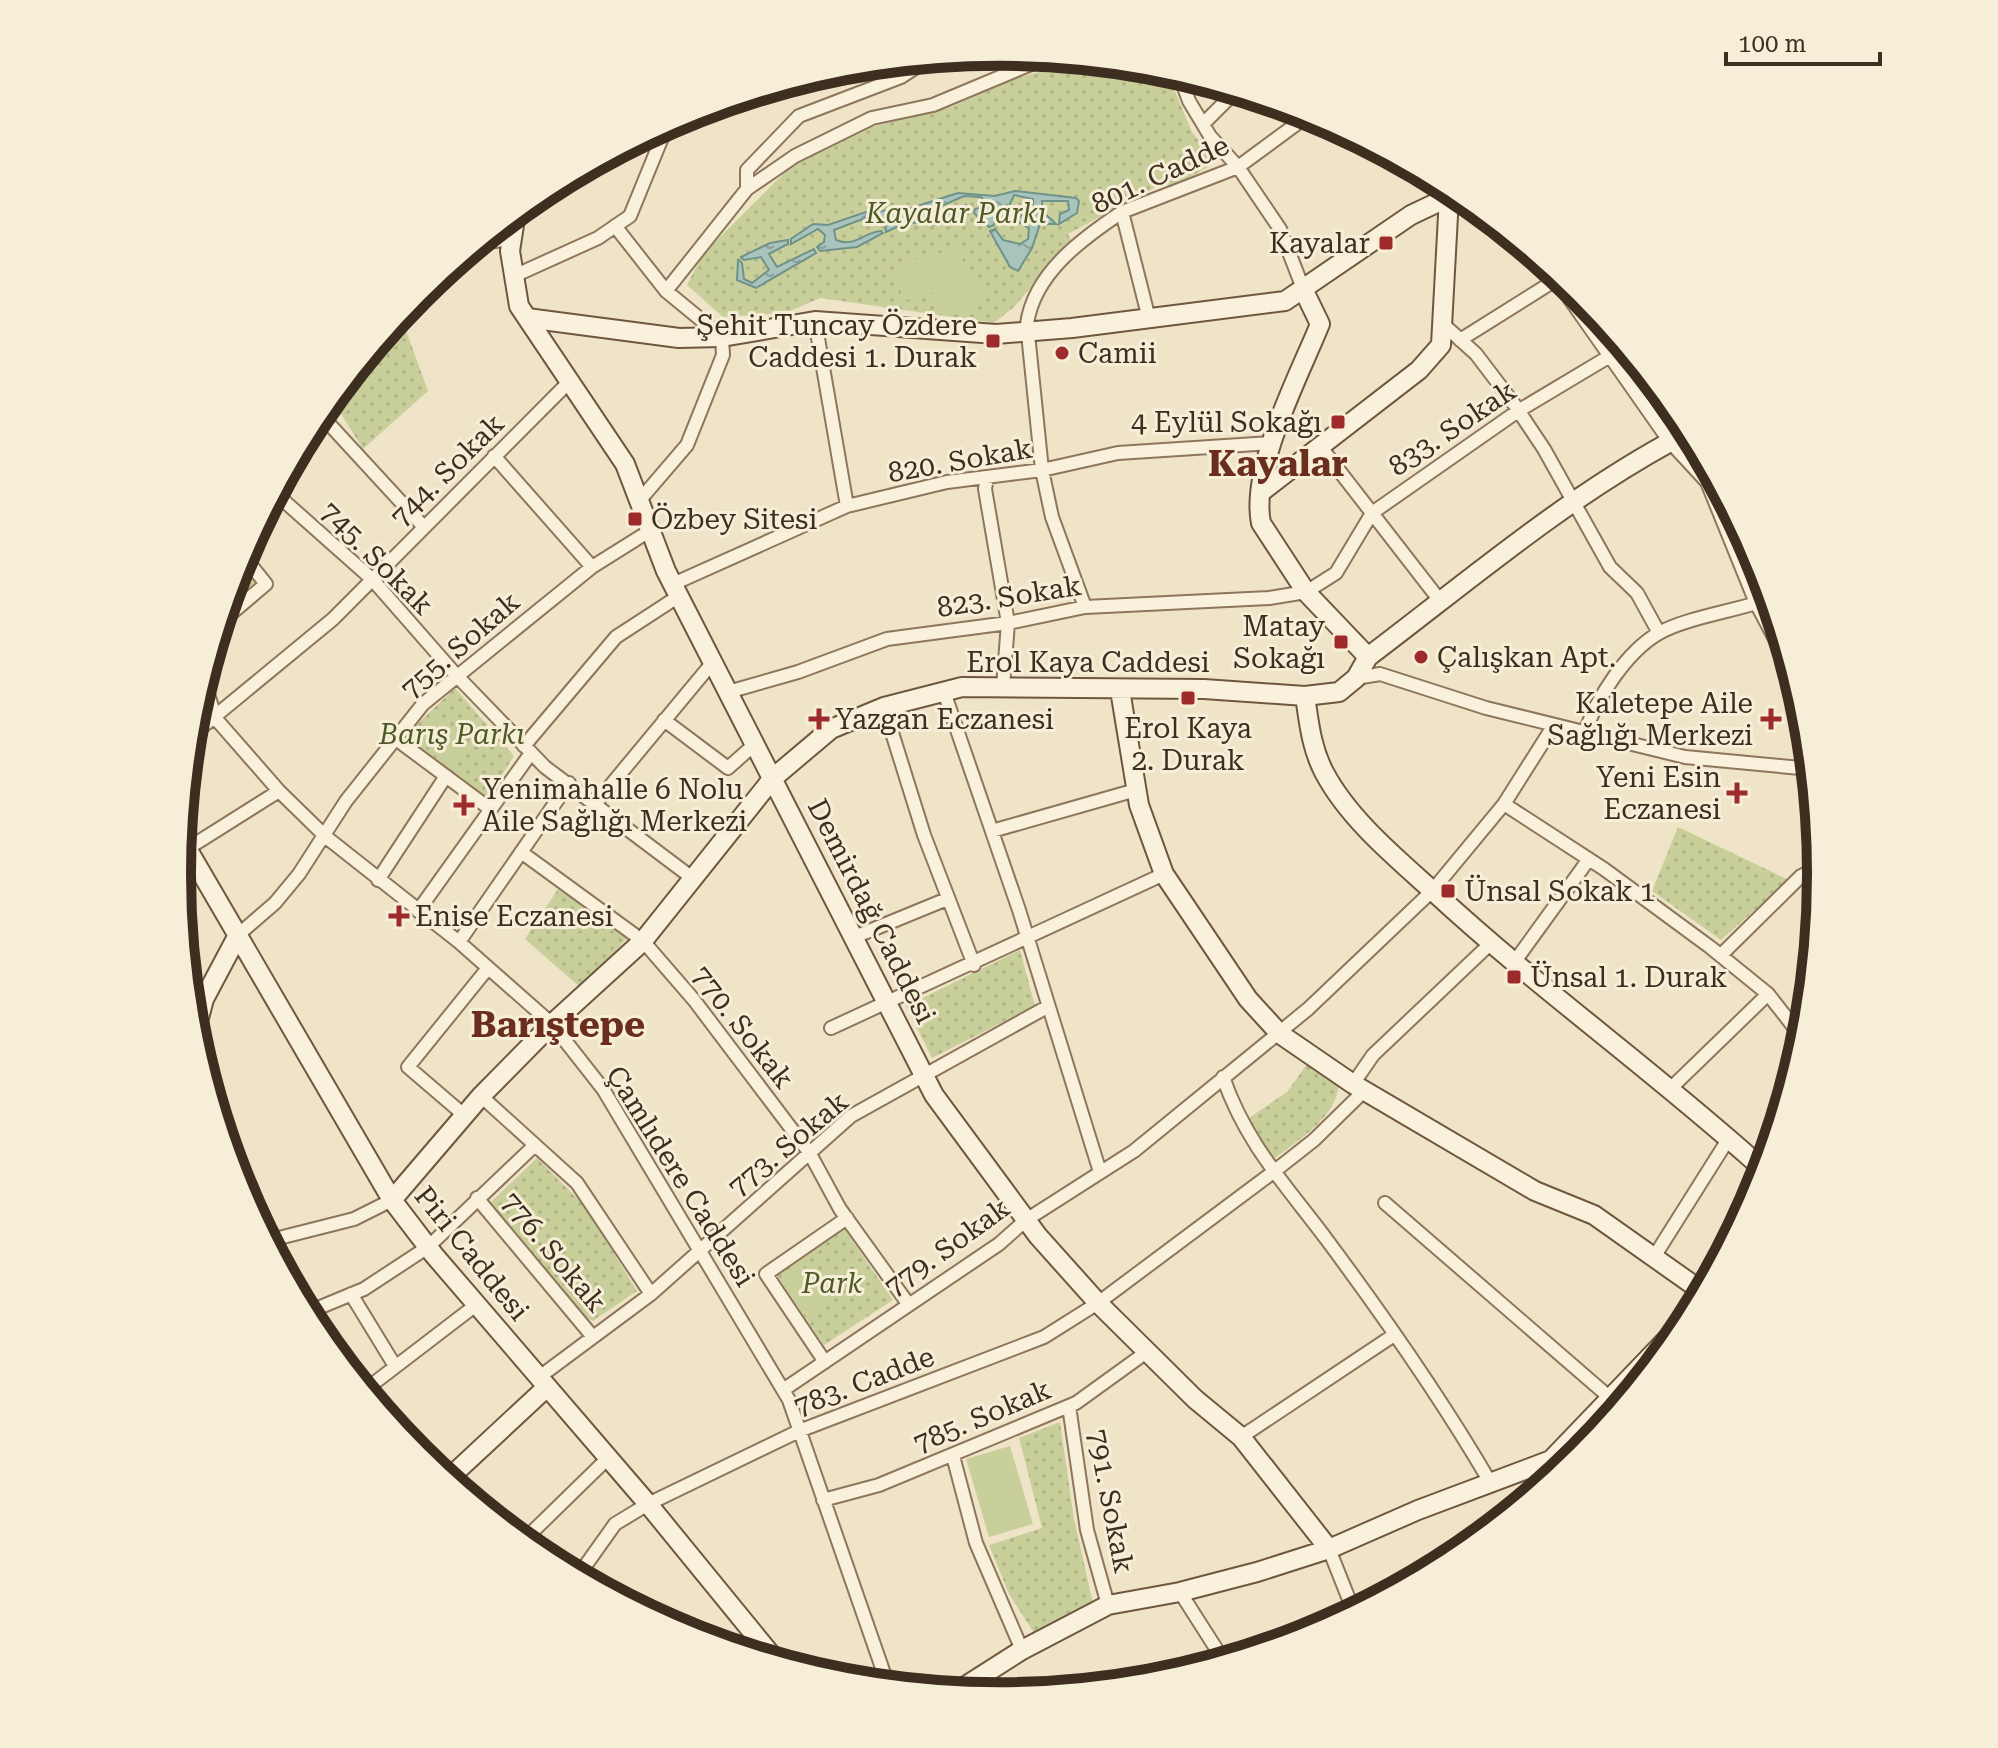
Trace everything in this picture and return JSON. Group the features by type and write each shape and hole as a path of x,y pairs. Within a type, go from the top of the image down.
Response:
{"street":[{"path":"666,291 747,189 795,156 872,118 933,105 1024,67"},
{"path":"747,189 747,170 799,116 910,72"},
{"path":"1184,88 1203,124 1238,167 1280,229 1320,324 1271,443 1261,492 1261,523 1306,592 1368,657"},
{"path":"1203,124 1227,100"},
{"name":"801. Cadde","path":"1028,333 1028,317 1035,300 1072,246 1122,212 1238,167 1297,124"},
{"path":"514,276 598,238 630,216 661,141"},
{"path":"527,318 679,338 722,337 815,321 949,333 1028,333 1149,319 1285,301 1304,291 1411,215 1442,198"},
{"path":"1261,492 1419,370 1441,345 1444,325 1443,266 1450,203"},
{"path":"1122,212 1149,319"},
{"path":"615,226 666,291 722,337 723,355 687,445 639,501"},
{"name":"Demirdağ Caddesi","path":"514,228 514,276 519,306 625,464 676,590 925,1077 1026,1220 1098,1303 1195,1399 1241,1437 1329,1549"},
{"path":"498,241 512,239"},
{"path":"1460,340 1550,284"},
{"path":"1585,319 1670,442 1696,466"},
{"path":"815,321 847,506"},
{"path":"1444,325 1476,354 1518,411 1610,567 1637,593 1659,633"},
{"path":"1028,333 1042,470 1052,517 1085,607"},
{"name":"833. Sokak","path":"1306,592 1336,573 1372,513 1518,411 1610,356"},
{"name":"744. Sokak","path":"205,726 333,619 569,382"},
{"path":"330,422 424,527"},
{"path":"1356,678 1368,657 1441,602 1574,504 1670,442"},
{"name":"820. Sokak","path":"418,911 528,749 616,637 676,590 847,506 947,482 1042,470 1118,453 1192,445 1271,443"},
{"path":"1320,446 1441,602"},
{"path":"494,456 592,567"},
{"path":"987,477 985,489 1008,623 1003,687"},
{"name":"745. Sokak","path":"283,500 372,579 456,675 528,749 695,880"},
{"path":"1729,528 1756,603 1767,623"},
{"name":"755. Sokak","path":"238,935 275,903 326,837 346,801 423,704 592,567 651,530"},
{"path":"236,610 266,584 252,567"},
{"name":"823. Sokak","path":"728,692 798,672 887,639 1008,623 1085,607 1269,598 1306,592"},
{"path":"1585,732 1597,698 1659,633 1756,603"},
{"path":"596,803 713,662"},
{"path":"1356,678 1380,674 1554,725 1685,757 1800,768"},
{"name":"Erol Kaya Caddesi","path":"392,1200 481,1096 552,1024 643,941 695,880 773,778 831,729 884,707 962,687 1204,689 1305,696 1339,692 1356,678"},
{"path":"1120,690 1136,790 1164,874 1248,999 1280,1034 1358,1088 1535,1191 1594,1215 1694,1286"},
{"path":"944,692 1027,938 1100,1172"},
{"path":"1305,696 1312,748 1339,798 1490,944 1754,1161"},
{"name":"Çamlıdere Caddesi","path":"210,702 216,719 279,791 326,837 459,942 552,1024 603,1089 783,1390 884,1673"},
{"path":"884,707 947,899 974,965"},
{"path":"664,720 728,768 755,744"},
{"name":"779. Sokak","path":"783,1390 999,1244 1026,1220 1134,1151 1280,1034 1432,891 1504,804 1554,725"},
{"path":"396,739 490,809"},
{"path":"378,880 446,776"},
{"path":"459,942 569,783"},
{"path":"992,831 1136,790"},
{"path":"192,839 279,791"},
{"path":"1504,804 1589,859 1721,955 1768,994 1792,1025"},
{"name":"770. Sokak","path":"521,852 643,941 694,1000 809,1152 847,1218 909,1305"},
{"name":"Piri Caddesi","path":"192,857 392,1200 476,1305 648,1504 764,1646"},
{"path":"1513,964 1589,859"},
{"path":"1721,955 1807,873"},
{"path":"831,1028 974,965 1164,874"},
{"path":"852,938 947,899"},
{"path":"200,990 238,935"},
{"name":"783. Cadde","path":"584,1567 615,1524 648,1504 799,1431 1044,1337 1098,1303 1314,1140 1358,1088 1373,1055 1490,944"},
{"path":"464,1115 408,1067 488,968"},
{"path":"1669,1090 1768,994"},
{"name":"773. Sokak","path":"542,1383 593,1337 701,1252 851,1116 1047,1007"},
{"path":"1223,1077 1252,1143 1272,1173 1326,1239 1447,1409 1490,1482"},
{"path":"481,1096 577,1183 651,1294"},
{"path":"1654,1257 1729,1138"},
{"path":"318,1308 351,1294 428,1247 535,1145"},
{"name":"776. Sokak","path":"477,1198 593,1337"},
{"path":"278,1238 354,1219 392,1200"},
{"path":"1385,1203 1608,1396"},
{"path":"825,1362 766,1274 847,1218"},
{"path":"351,1294 395,1366"},
{"path":"373,1384 476,1305"},
{"path":"1241,1437 1394,1335"},
{"name":"785. Sokak","path":"823,1500 879,1485 1069,1406 1148,1351"},
{"path":"1579,1435 1608,1396 1636,1371"},
{"path":"456,1471 542,1383"},
{"name":"791. Sokak","path":"1069,1406 1087,1530 1108,1605"},
{"path":"953,1456 976,1543 1022,1650"},
{"path":"532,1533 607,1459"},
{"path":"973,1681 1022,1650 1108,1605 1180,1592 1329,1549 1490,1482 1548,1466"},
{"path":"1329,1549 1350,1602"},
{"path":"1180,1592 1218,1651"}],"green space":[{"name":"Kayalar Parkı","path":"1053,68 1104,73 1173,86 1192,132 1208,153 1211,165 1170,189 1165,182 1068,234 1071,240 1014,307 994,323 820,298 786,313 723,317 687,285 703,254 789,168 872,127 951,107 1017,78"},
{"path":"959,248 969,283 980,281 986,304 942,316 936,292 903,301 894,265"},
{"path":"405,327 428,391 363,449 338,409"},
{"path":"252,568 266,580 237,607"},
{"name":"Barış Parkı","path":"455,688 514,756 490,794 483,796 409,741 409,732"},
{"path":"435,721 462,748 445,765 418,737"},
{"path":"1678,827 1789,880 1721,940 1652,891"},
{"path":"558,889 627,938 582,989 525,939"},
{"path":"1020,950 1035,1006 932,1058 906,1006"},
{"path":"1310,1060 1338,1078 1334,1102 1317,1124 1274,1159 1249,1118 1287,1092"},
{"path":"537,1158 585,1206 637,1291 593,1321 583,1316 491,1202"},
{"name":"Park","path":"839,1221 893,1300 824,1345 771,1267"},
{"path":"802,1265 827,1301 807,1315 782,1278"},
{"path":"1060,1422 1074,1519 1093,1603 1034,1633 1009,1594 989,1545 1042,1528 1019,1438"},
{"path":"1010,1446 1033,1524 989,1537 966,1459"}],"water":[{"path":"1015,191 1076,198 1079,201 1077,213 1059,224 1060,214 1069,210 1068,201 1042,201 1043,212 1056,224 1040,224 1032,248 1018,271 1010,267 990,231 995,229 1003,240 1020,244 1028,239 1029,228 1013,219 995,217 994,225 989,227 974,213 975,209 984,207 986,203 981,197 964,196 939,207 937,211 944,216 966,205 970,213 936,225 908,222 886,232 885,218 872,216 869,211 905,210 958,193 995,196","holes":["1014,195 1033,199 1033,213 1027,216 1013,213 1009,206"]},
{"path":"866,212 868,217 834,230 836,240 843,242 875,232 883,233 857,247 820,251 817,247 824,242 825,235 818,229 791,244 791,239 813,224 828,225"},
{"path":"788,240 788,244 769,254 777,267 814,249 816,253 756,288 737,280 738,260 742,263 744,279 752,283 769,270 761,257 744,260 741,257 770,243"}],"place":[{"name":"Kayalar","path":"1386,243"},
{"name":"Şehit Tuncay Özdere Caddesi 1. Durak","path":"993,341"},
{"name":"Camii","path":"1062,353"},
{"name":"4 Eylül Sokağı","path":"1338,422"},
{"name":"Özbey Sitesi","path":"635,519"},
{"name":"Matay Sokağı","path":"1341,642"},
{"name":"Çalışkan Apt.","path":"1421,657"},
{"name":"Erol Kaya 2. Durak","path":"1188,698"},
{"name":"Yazgan Eczanesi","path":"819,719"},
{"name":"Kaletepe Aile Sağlığı Merkezi","path":"1771,719"},
{"name":"Yeni Esin Eczanesi","path":"1737,793"},
{"name":"Yenimahalle 6 Nolu Aile Sağlığı Merkezi","path":"464,805"},
{"name":"Ünsal Sokak 1","path":"1448,891"},
{"name":"Enise Eczanesi","path":"399,916"},
{"name":"Ünsal 1. Durak","path":"1514,977"}],"district":[{"name":"Kayalar","path":"1278,463"},
{"name":"Barıştepe","path":"558,1024"}]}
